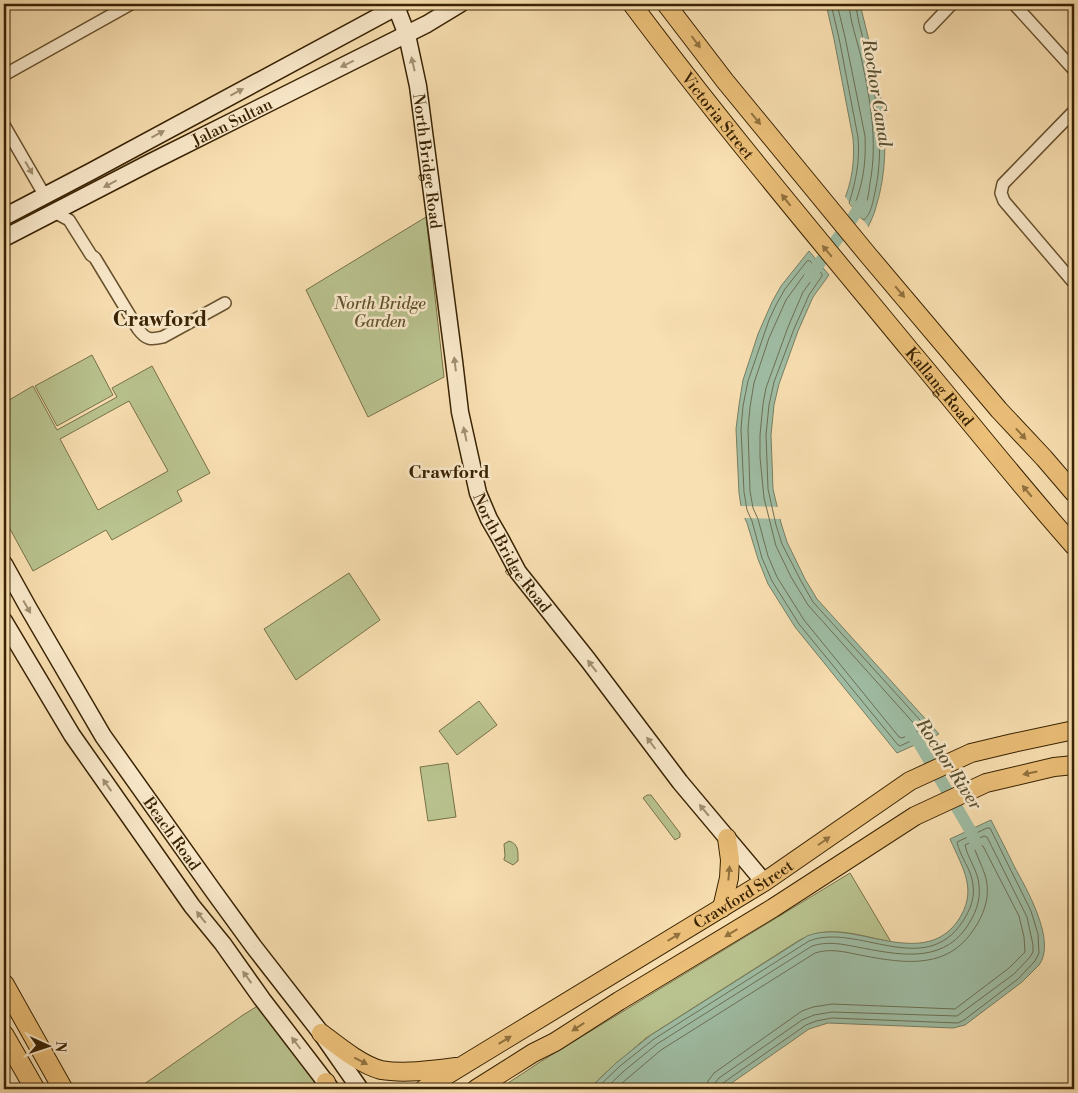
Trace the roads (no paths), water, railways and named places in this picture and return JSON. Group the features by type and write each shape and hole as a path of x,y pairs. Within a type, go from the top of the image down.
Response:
{"highway":[{"path":"4,984 63,1089"},
{"path":"4,1035 35,1089"}],"main road":[{"name":"Jalan Sultan","path":"4,238 221,126 407,35 460,4"},
{"name":"Victoria Street","path":"632,4 705,100 807,226"},
{"name":"Victoria Street","path":"666,4 725,81 828,207"},
{"name":"Jalan Sultan","path":"4,217 398,5"},
{"name":"North Bridge Road","path":"398,5 407,35 418,86 460,412 478,493 489,519 518,572 680,782 764,882"},
{"name":"Kallang Road","path":"828,207 999,410 1074,493"},
{"name":"Kallang Road","path":"807,226 994,453 1074,546"},
{"name":"Beach Road","path":"4,564 103,736 254,947 326,1040 360,1089"},
{"name":"Beach Road","path":"4,621 72,735 192,906 223,944 328,1087"},
{"name":"Crawford Street","path":"424,1089 764,882 910,781 972,753 1013,742 1074,730"},
{"name":"Crawford Street","path":"476,1089 532,1053 555,1042 773,908 920,814 986,783 1074,765"},
{"path":"764,882 772,888 781,890 871,834 920,814"},
{"path":"722,908 729,878 730,860 727,838"},
{"path":"312,1064 325,1060 326,1040 357,1059 380,1070 405,1072 436,1070 464,1065"}],"street":[{"path":"4,75 131,4"},
{"path":"930,27 952,4"},
{"path":"1014,4 1074,70"},
{"path":"1074,111 1003,184 1001,193 1004,201 1074,283"},
{"path":"4,125 45,196"},
{"path":"60,188 61,208 96,252 95,258 138,329 148,339 163,337 225,303"}],"water":[{"path":"826,4 860,4 878,80 882,105 885,156 882,182 876,207 866,232 843,203 852,171 854,155 853,138"},
{"path":"809,251 829,275 813,297 798,331 779,384 774,405 771,435 773,489 787,542 817,599 939,734 897,753 795,627 768,584 742,512 739,493 736,429 743,380 758,334 772,302 781,286"},
{"path":"991,820 1026,887 1038,915 1044,942 1044,955 1039,965 1022,982 965,1025 953,1028 828,1023 809,1029 723,1089 589,1089 616,1063 651,1035 807,936 824,932 846,933 914,943 930,941 944,934 957,922 964,911 968,890 964,870 950,839"}],"waterway":[{"name":"Rochor Canal","path":"810,276 862,203"},
{"name":"Rochor River","path":"908,731 919,743 970,830 976,844"}],"district":[{"name":"Crawford","path":"160,319"},
{"name":"Crawford","path":"449,472"}],"park label":[{"name":"North Bridge Garden","path":"380,312"}]}
